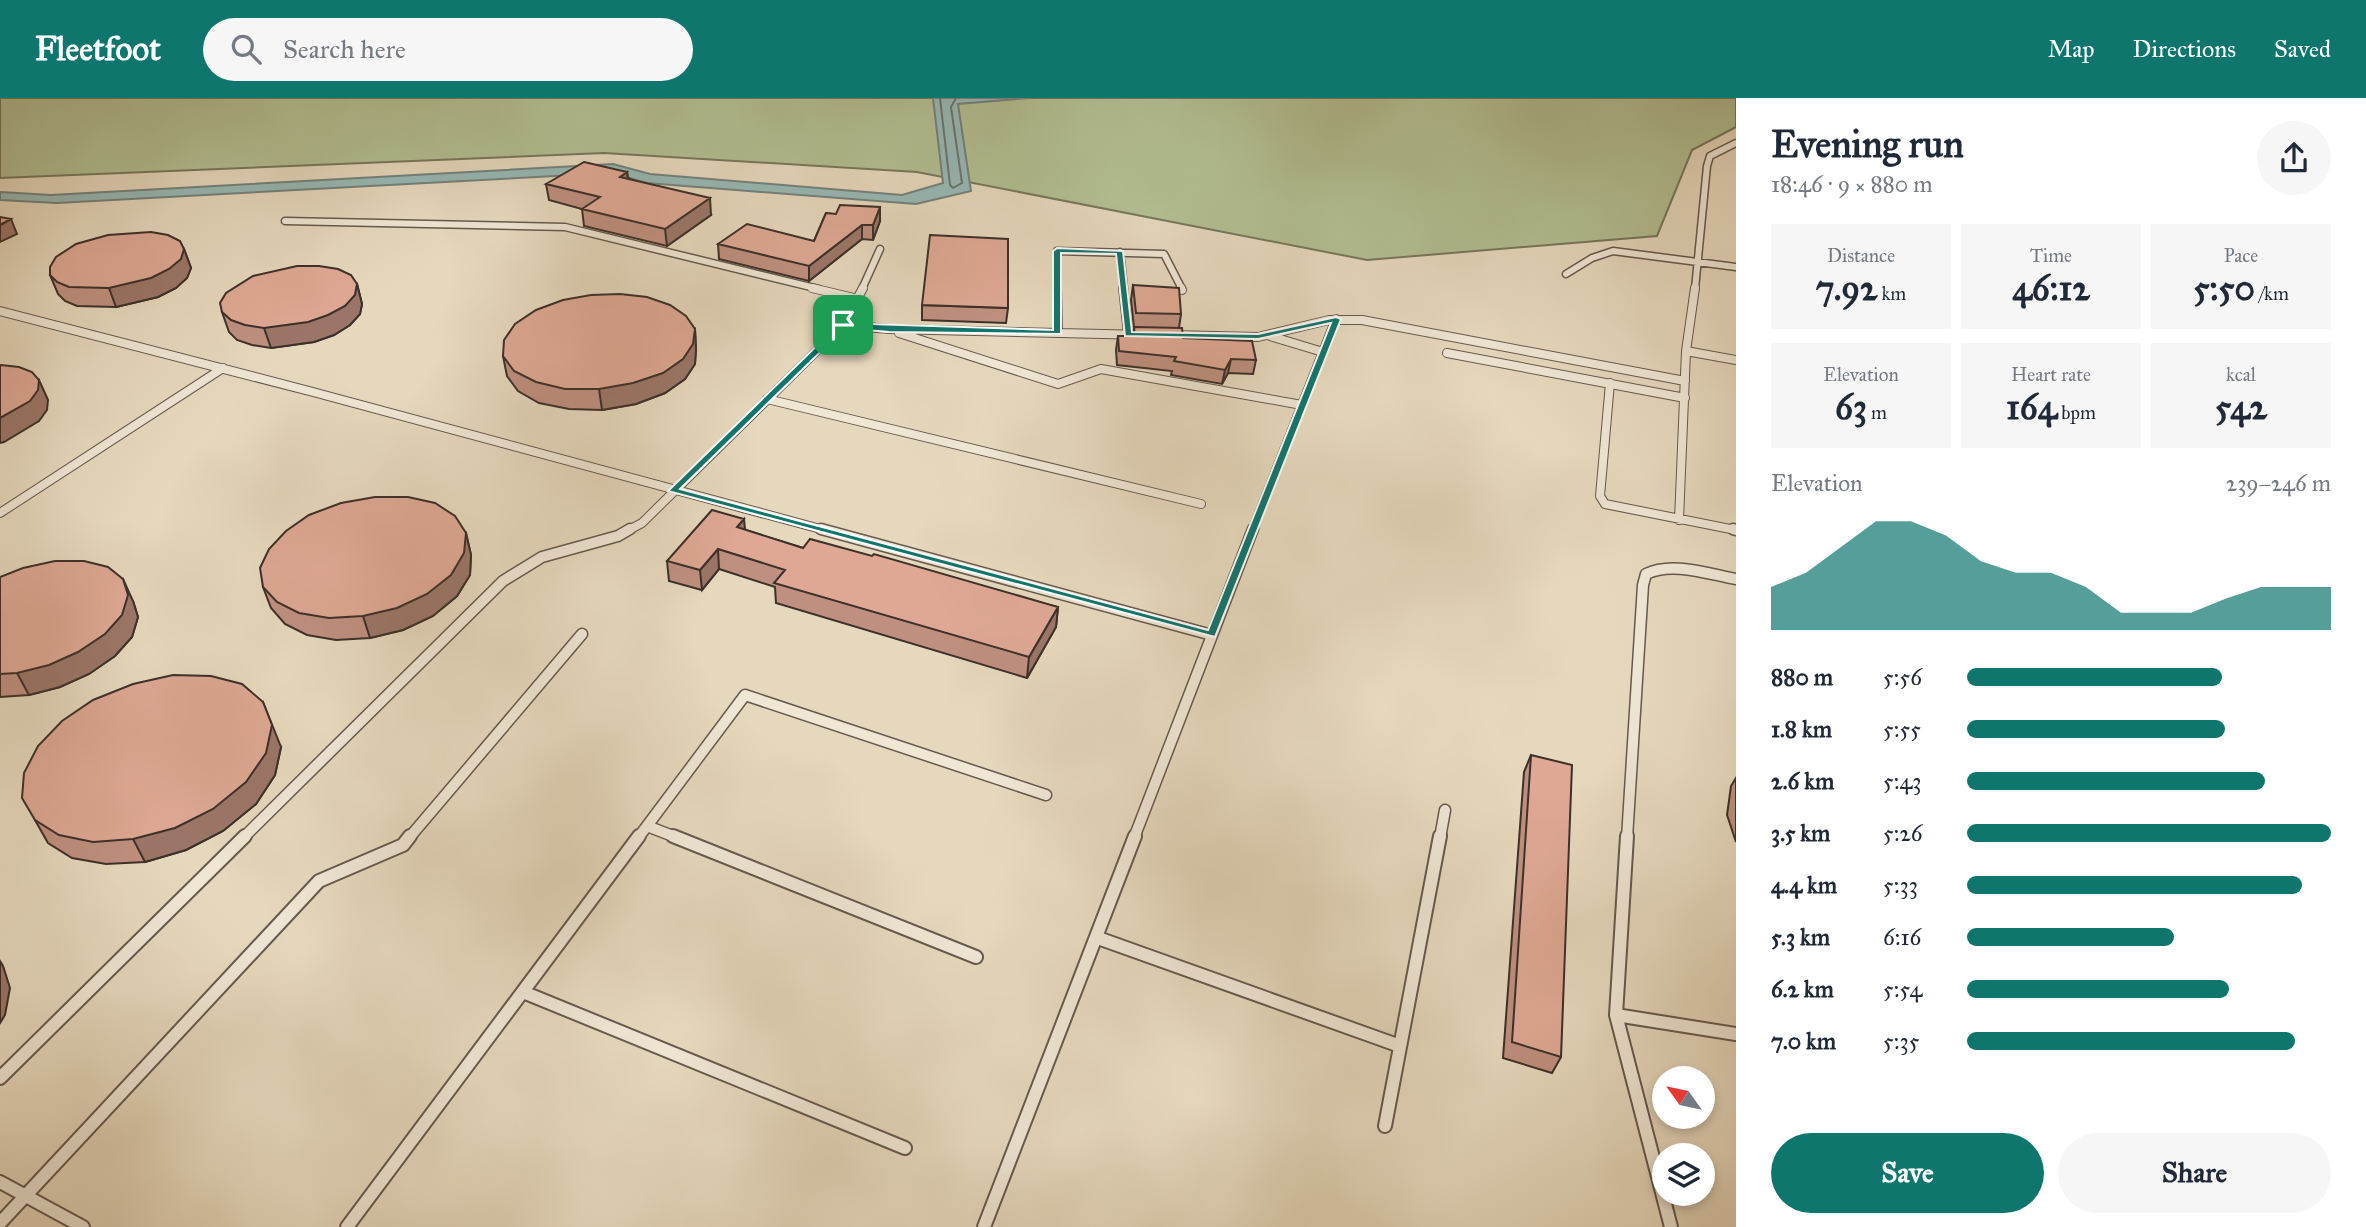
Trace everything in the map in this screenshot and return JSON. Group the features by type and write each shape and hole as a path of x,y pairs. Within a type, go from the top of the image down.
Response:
{"lane":[{"path":"1679,520 1686,351 1710,156 1736,143"},
{"path":"285,221 565,227 858,299"},
{"path":"0,1078 503,581 541,557 631,531 843,325 858,299 880,249"},
{"path":"1058,332 1057,251 1164,254 1182,290"},
{"path":"1566,274 1592,258 1613,251 1736,267"},
{"path":"1120,252 1128,334"},
{"path":"0,311 223,368 1212,635"},
{"path":"1168,335 1247,337 1336,319 1362,320 1685,381"},
{"path":"984,1227 1336,319"},
{"path":"843,325 889,329 1154,335"},
{"path":"889,329 1058,384 1101,369 1302,405"},
{"path":"1267,335 1323,352"},
{"path":"1686,351 1736,360"},
{"path":"1447,353 1685,398"},
{"path":"0,513 223,368"},
{"path":"1610,383 1600,496 1605,504 1736,530"},
{"path":"767,399 1201,504"},
{"path":"1671,1227 1616,1015 1643,585 1646,575 1658,568 1736,579"},
{"path":"0,1223 319,881 403,845 582,634"},
{"path":"347,1227 745,695 1045,794"},
{"path":"1385,1126 1445,810"},
{"path":"648,826 976,957"},
{"path":"1098,938 1400,1046"},
{"path":"523,992 905,1148"},
{"path":"1616,1015 1736,1034"},
{"path":"0,1182 83,1227"}],"green space":[{"path":"0,98 1736,98 1736,127 1692,150 1657,236 1367,260 917,172 604,153 0,178"}],"water":[{"path":"933,98 1029,98 958,104 971,191 916,204 647,183 612,173 57,203 0,200 0,192 51,195 613,164 650,174 902,195 943,183"}],"building":[{"path":"584,162 627,172 620,177 710,198 665,229 582,209 600,197 546,184"},
{"path":"840,205 880,207 873,225 862,225 809,266 718,244 747,224 814,241 826,213 836,214"},
{"path":"0,217 11,219 0,225"},
{"path":"151,232 168,235 180,241 184,249 181,259 151,278 109,288 69,287 57,282 50,275 50,267 56,257 76,244 108,235"},
{"path":"930,235 1008,239 1008,308 922,305"},
{"path":"297,266 338,269 351,275 357,284 355,295 345,306 328,315 308,322 264,328 231,320 222,312 220,303 226,293 253,276"},
{"path":"1133,285 1179,288 1181,314 1136,313"},
{"path":"620,294 647,297 670,305 686,316 695,329 693,344 683,359 663,373 633,383 599,389 565,389 536,382 514,371 503,356 504,340 515,324 536,310 563,300"},
{"path":"1134,327 1182,328 1183,338 1252,341 1256,360 1231,359 1225,370 1174,361 1176,357 1119,351 1118,336 1135,336"},
{"path":"0,366 32,372 39,380 38,390 30,401 0,418"},
{"path":"375,497 408,497 435,503 455,516 466,533 464,553 451,575 427,594 397,608 363,616 329,618 299,613 277,602 263,587 260,568 269,549 286,531 309,515 341,503"},
{"path":"712,510 744,519 737,527 803,548 810,539 872,556 874,554 1058,607 1029,657 774,583 785,570 718,549 700,570 667,561"},
{"path":"55,561 84,561 108,567 123,579 128,595 122,615 105,634 78,652 49,665 0,674 0,577 23,568"},
{"path":"173,675 211,676 242,684 263,702 272,725 266,753 246,782 213,809 175,828 133,839 93,842 59,835 35,820 22,798 24,773 38,746 62,721 93,700 133,684"},
{"path":"1531,755 1572,765 1561,1057 1512,1042"}],"route":[{"path":"1057,251 1120,252 1128,334 1258,337 1336,319 1212,635 673,491 843,325 889,329 1058,332 1057,251"}]}
